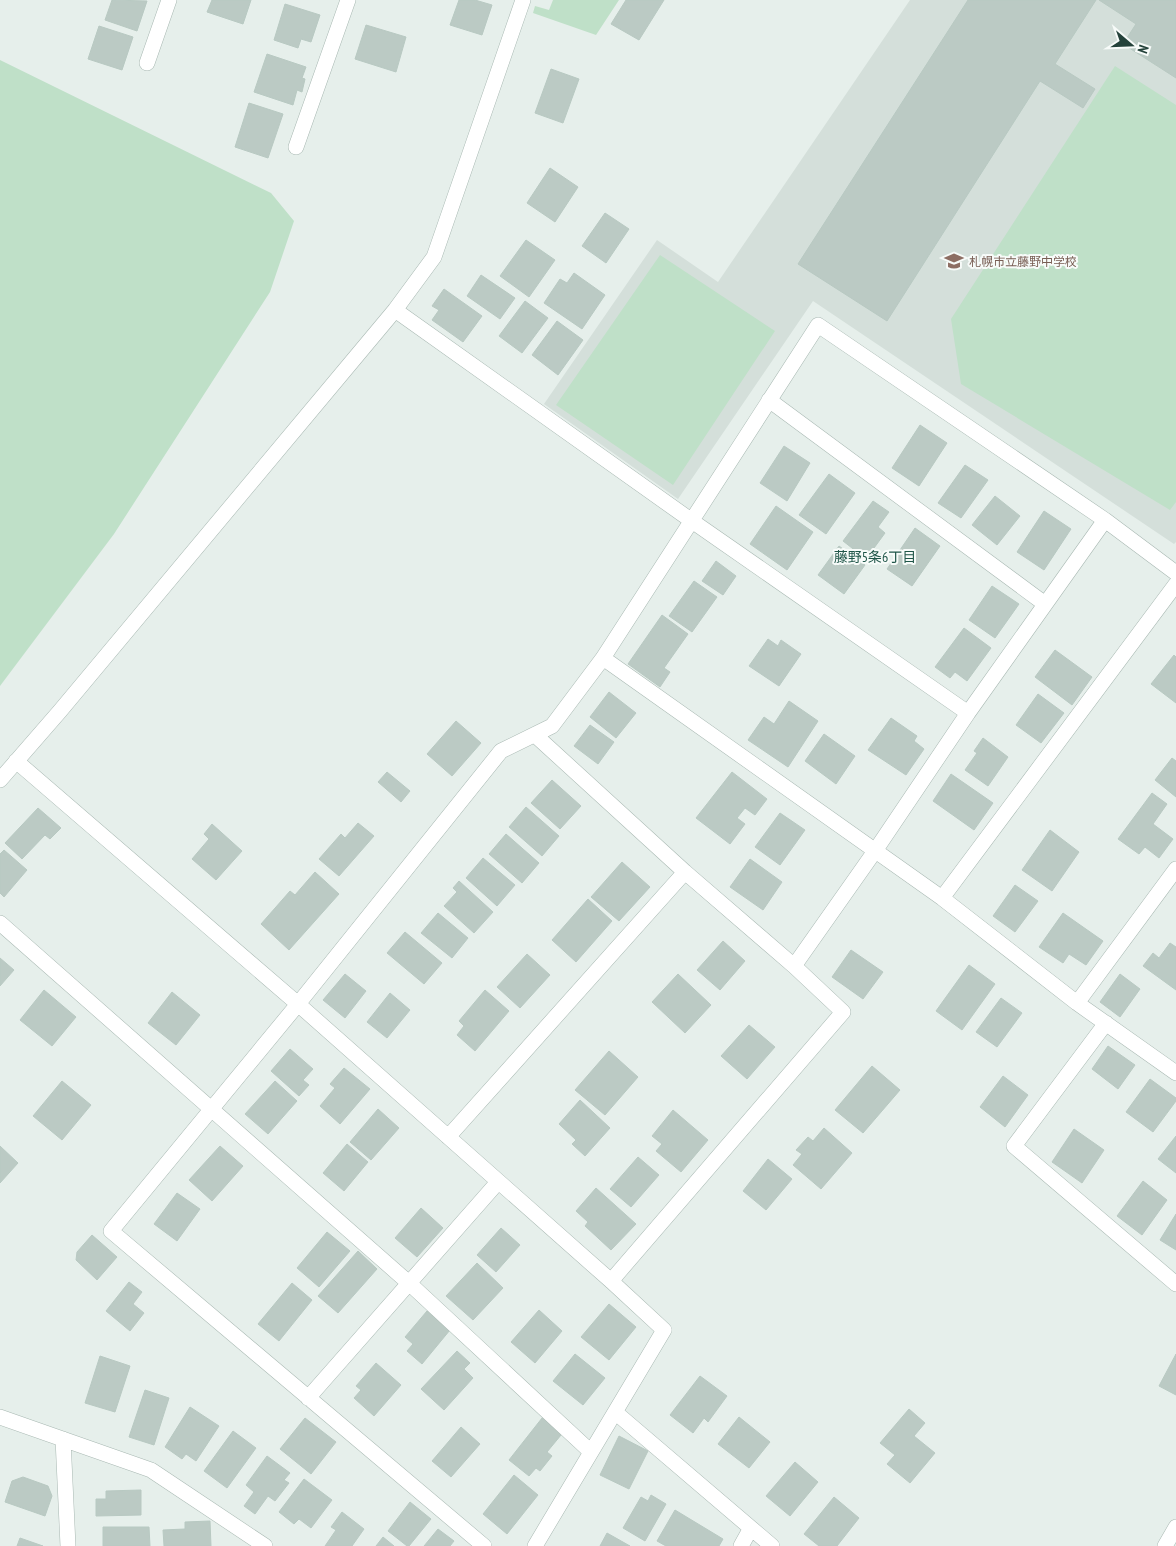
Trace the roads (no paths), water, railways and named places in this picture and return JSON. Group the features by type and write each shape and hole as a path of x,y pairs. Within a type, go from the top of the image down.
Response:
{"street":[{"path":"146,63 169,0"},
{"path":"296,147 348,0"},
{"path":"0,780 395,310 434,257 523,0"},
{"path":"395,310 692,522 968,713"},
{"path":"484,1546 111,1232 298,1004 501,751 552,726 603,658 818,324 1105,520 1176,573"},
{"path":"769,400 1045,604"},
{"path":"794,966 875,851 968,713 1105,520"},
{"path":"942,898 1176,584"},
{"path":"603,658 942,898 1076,1003 1176,1073"},
{"path":"534,735 685,872 794,966 843,1012 611,1281"},
{"path":"16,761 298,1004 664,1330 534,1546"},
{"path":"1076,1003 1176,869"},
{"path":"448,1137 685,872"},
{"path":"0,923 410,1284 591,1452"},
{"path":"1106,1024 1014,1146 1176,1284"},
{"path":"308,1398 498,1182"},
{"path":"615,1412 772,1546"},
{"path":"0,1417 151,1470 248,1541 265,1546"},
{"path":"63,1439 68,1546"},
{"path":"1165,1546 1176,1527"},
{"path":"741,1546 751,1528"}],"place":[{"name":"札幌市立藤野中学校","path":"954,261"}],"district":[{"name":"藤野5条6丁目","path":"875,557"}]}
